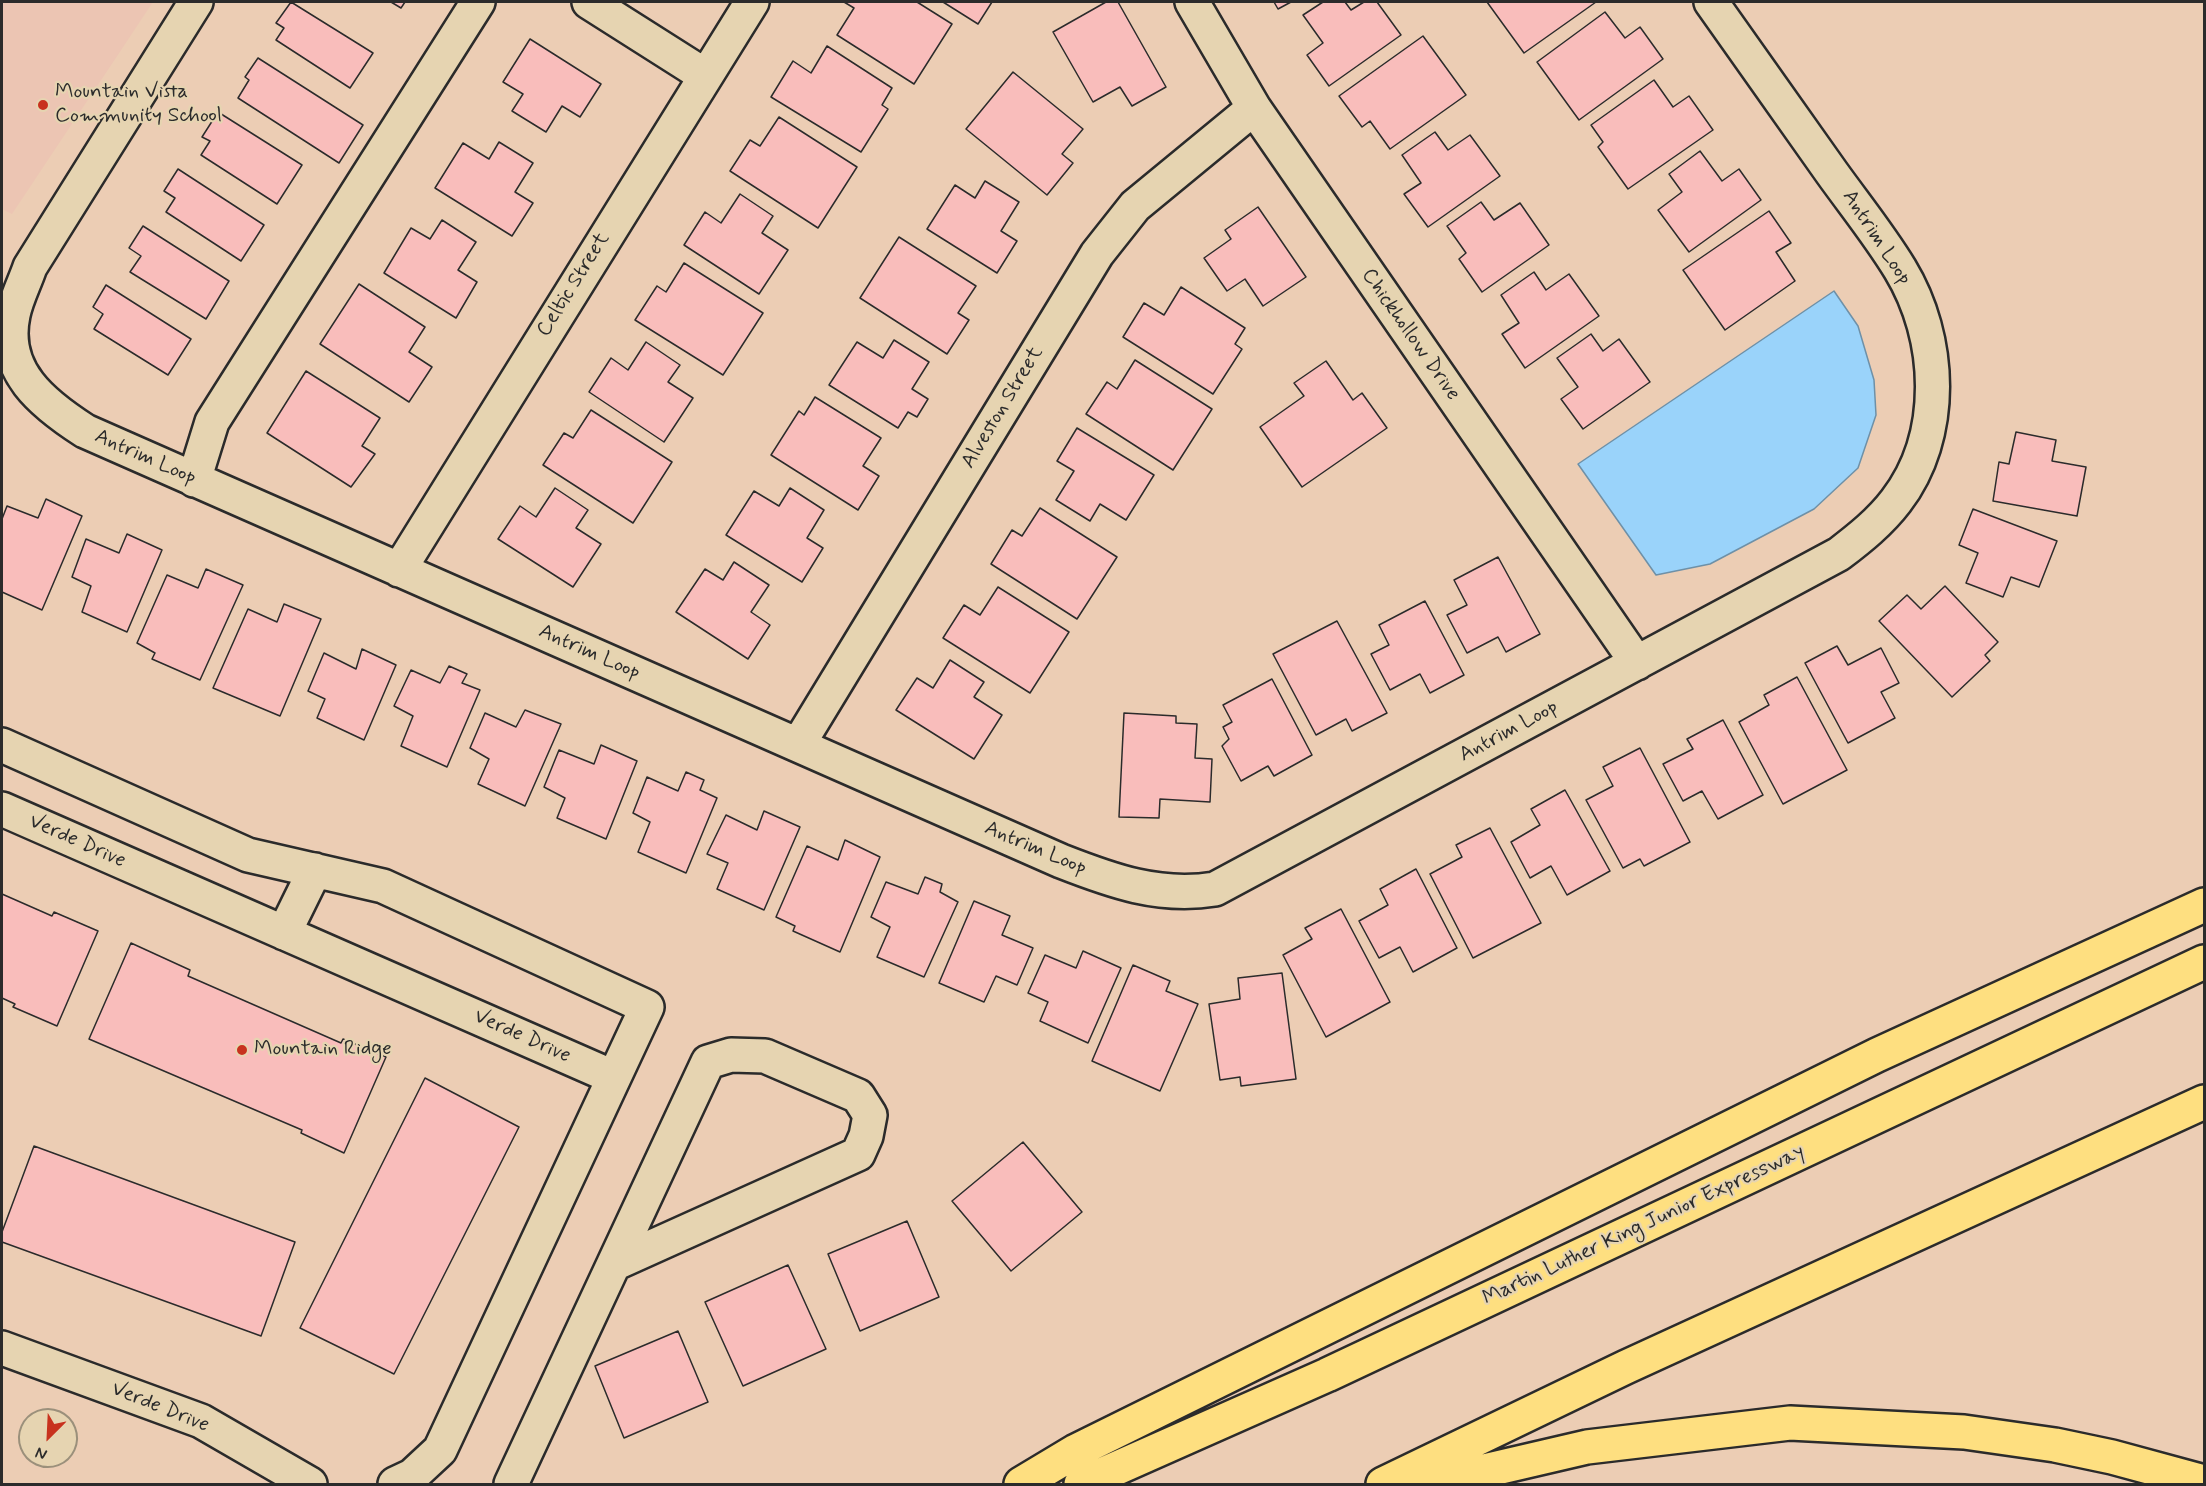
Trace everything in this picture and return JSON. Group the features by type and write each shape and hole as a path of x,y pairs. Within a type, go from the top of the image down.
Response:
{"highway":[{"path":"1021,1485 1076,1451 1856,1066 2205,905"},
{"name":"Martin Luther King Junior Expressway","path":"1081,1485 1327,1376 2205,962"},
{"path":"1383,1485 1626,1367 2205,1102"},
{"path":"1428,1485 1587,1447 1790,1423 1964,1432 2055,1445 2112,1457 2205,1482"}],"street":[{"name":"Antrim Loop","path":"196,2 30,267 13,315 13,354 28,386 54,411 85,431 194,480 1103,878 1150,890 1186,894 1215,890 1839,554 1872,528 1897,500 1920,457 1929,418 1933,366 1924,321 1901,270 1711,2"},
{"path":"194,480 212,422 478,2"},
{"path":"589,2 704,75"},
{"name":"Celtic Street","path":"399,570 704,75 752,2"},
{"name":"Chickhollow Drive","path":"1192,2 1254,108 1636,663"},
{"name":"Alveston Street","path":"798,745 1097,254 1135,206 1254,108"},
{"path":"2,745 248,855 383,886 647,1007 440,1450 412,1476 395,1485"},
{"name":"Verde Drive","path":"2,809 613,1077"},
{"path":"284,933 315,870"},
{"path":"511,1485 708,1062 731,1055 765,1056 858,1096 870,1115 866,1136 858,1154 614,1264"},
{"name":"Verde Drive","path":"2,1348 201,1421 310,1485"}],"shaded area":[{"name":"Mountain Vista Community School","path":"2,2 153,2 12,214 2,209"}],"water":[{"path":"1834,291 1858,326 1874,380 1876,415 1858,468 1814,509 1710,564 1656,575 1578,464"}],"building":[{"path":"291,2 373,53 350,88 276,40 284,28 276,23"},
{"path":"391,2 405,2 401,8"},
{"path":"844,2 917,2 952,24 914,84 837,35 854,8"},
{"path":"943,2 992,2 978,24"},
{"path":"1106,2 1118,2 1166,87 1132,106 1120,87 1093,102 1053,32"},
{"path":"1274,2 1291,2 1278,9"},
{"path":"1323,2 1345,2 1351,10 1364,2 1377,2 1401,35 1329,86 1307,55 1323,43 1303,15"},
{"path":"1487,2 1596,2 1524,53"},
{"path":"1605,12 1625,38 1640,27 1663,59 1579,120 1537,62"},
{"path":"1423,36 1466,95 1390,149 1370,121 1362,127 1339,96"},
{"path":"530,39 601,84 580,117 562,106 546,132 512,111 523,94 503,82"},
{"path":"827,46 892,88 882,105 888,109 861,152 771,97 793,61 811,73"},
{"path":"258,58 363,125 339,163 238,98 249,80 245,77"},
{"path":"1013,72 1083,129 1062,154 1073,163 1047,195 966,129"},
{"path":"1654,80 1673,107 1689,96 1713,130 1628,189 1598,147 1603,142 1591,125"},
{"path":"218,112 302,165 277,204 201,155 210,141 202,137"},
{"path":"779,117 857,167 818,228 730,171 750,140 760,146"},
{"path":"1435,132 1448,150 1470,135 1500,176 1428,227 1404,194 1421,183 1402,155"},
{"path":"499,142 533,163 515,192 533,203 512,236 435,188 463,143 489,159"},
{"path":"1700,151 1722,181 1739,169 1761,200 1689,252 1658,210 1682,192 1669,174"},
{"path":"178,169 264,225 241,261 166,212 175,198 164,191"},
{"path":"985,181 1019,202 1001,231 1017,241 997,273 927,229 955,185 975,198"},
{"path":"740,194 773,216 762,233 788,250 759,294 684,245 705,212 721,223"},
{"path":"1481,202 1494,220 1520,203 1549,245 1482,292 1459,259 1466,253 1447,226"},
{"path":"1258,207 1306,277 1263,306 1245,279 1227,291 1204,258 1231,239 1225,230"},
{"path":"1769,211 1791,243 1776,252 1795,281 1725,330 1683,270"},
{"path":"442,220 476,242 458,270 477,282 456,318 384,273 411,228 430,239"},
{"path":"143,226 229,281 206,319 130,272 141,256 129,248"},
{"path":"899,237 976,286 958,313 969,320 947,354 860,298"},
{"path":"684,263 763,313 723,375 635,320 657,286 666,292"},
{"path":"1534,272 1546,290 1569,274 1599,316 1525,368 1502,334 1519,323 1501,295"},
{"path":"359,284 425,327 409,352 432,367 409,402 320,344"},
{"path":"106,285 191,339 168,375 94,329 103,314 93,307"},
{"path":"1181,287 1245,328 1235,344 1242,349 1213,394 1123,337 1144,303 1164,315"},
{"path":"1591,334 1603,351 1619,339 1650,382 1583,429 1561,399 1578,387 1557,358"},
{"path":"894,340 929,362 912,389 928,399 917,417 908,412 898,428 829,385 857,342 883,358"},
{"path":"646,342 680,365 668,382 693,398 664,442 589,392 611,358 628,370"},
{"path":"1135,360 1212,409 1173,470 1086,414 1107,382 1117,389"},
{"path":"1326,361 1353,400 1362,393 1387,428 1302,487 1260,427 1304,396 1294,383"},
{"path":"306,371 380,418 362,446 375,454 351,487 267,433"},
{"path":"815,397 881,438 863,466 879,476 858,510 771,455 799,411 804,415"},
{"path":"591,410 672,462 633,523 543,465 564,433 573,438"},
{"path":"1077,428 1154,475 1126,520 1100,504 1090,521 1056,500 1074,471 1057,461"},
{"path":"2016,432 2056,440 2052,461 2086,467 2077,516 1993,501 1999,462 2009,464"},
{"path":"555,488 588,510 576,528 601,544 573,587 498,539 520,506 536,517"},
{"path":"790,488 824,510 807,538 823,548 802,582 726,535 754,491 779,506"},
{"path":"46,499 82,516 42,610 2,592 2,519 7,506 38,518"},
{"path":"1040,508 1117,557 1077,619 991,564 1012,530 1022,536"},
{"path":"1973,509 2057,541 2039,587 2011,577 2003,597 1966,583 1978,553 1959,545"},
{"path":"127,534 162,550 127,632 82,612 91,586 72,577 86,539 119,553"},
{"path":"1498,557 1540,634 1506,652 1498,637 1467,653 1447,615 1467,605 1454,580"},
{"path":"734,562 769,585 751,612 770,625 748,659 676,612 705,569 723,580"},
{"path":"206,569 243,585 200,680 152,659 155,653 137,643 167,575 198,588"},
{"path":"1945,586 1998,642 1985,655 1990,661 1952,697 1879,621 1907,595 1921,609"},
{"path":"998,587 1069,632 1030,693 943,638 964,605 980,615"},
{"path":"1425,601 1464,675 1430,693 1420,674 1390,690 1371,654 1389,645 1379,625"},
{"path":"284,604 321,619 280,716 213,688 248,609 277,622"},
{"path":"1337,621 1387,713 1352,731 1346,719 1316,735 1273,654"},
{"path":"1837,646 1848,665 1881,648 1899,683 1881,692 1895,718 1848,743 1805,663"},
{"path":"362,649 396,665 364,740 317,718 325,699 308,691 324,653 356,669"},
{"path":"950,660 984,682 974,697 1002,715 974,759 896,710 917,678 933,688"},
{"path":"449,666 467,674 462,683 480,690 447,767 401,746 413,716 394,706 411,670 440,683"},
{"path":"1797,677 1847,770 1783,804 1739,722 1769,705 1764,695"},
{"path":"1272,679 1312,755 1274,776 1268,766 1241,781 1222,746 1229,739 1223,727 1232,722 1223,705"},
{"path":"525,710 561,724 525,806 478,784 489,759 470,748 485,713 516,727"},
{"path":"1124,713 1176,716 1176,723 1197,724 1195,758 1212,759 1210,802 1160,799 1159,818 1119,817"},
{"path":"1723,720 1763,795 1718,819 1702,791 1683,801 1663,764 1693,749 1687,739"},
{"path":"601,745 637,761 606,839 557,818 565,798 544,787 559,750 594,764"},
{"path":"1640,748 1690,842 1644,866 1640,859 1623,868 1586,800 1613,786 1603,767"},
{"path":"686,772 704,780 700,790 717,798 686,873 638,852 650,822 633,813 647,777 678,791"},
{"path":"1565,790 1610,871 1567,895 1551,866 1530,878 1511,842 1540,825 1531,809"},
{"path":"764,811 800,827 764,910 717,889 728,863 707,854 726,815 757,830"},
{"path":"1490,828 1541,923 1473,958 1430,874 1462,857 1456,845"},
{"path":"845,840 880,857 840,952 793,931 795,926 776,917 807,846 838,860"},
{"path":"1416,869 1457,948 1413,972 1400,947 1379,958 1359,921 1388,905 1380,889"},
{"path":"925,877 942,884 940,892 958,902 924,977 877,957 890,927 871,917 886,882 918,894"},
{"path":"2,894 52,916 54,912 98,931 57,1026 13,1007 15,1004 2,998"},
{"path":"974,901 1010,916 1002,935 1033,948 1017,985 996,976 984,1002 939,983"},
{"path":"1341,909 1390,1002 1326,1037 1283,955 1312,939 1305,928"},
{"name":"Mountain Ridge","path":"131,943 190,970 188,976 341,1043 343,1039 386,1057 344,1153 301,1133 302,1130 89,1039"},
{"path":"1083,951 1121,968 1088,1043 1040,1021 1048,1002 1028,993 1045,955 1076,968"},
{"path":"1133,965 1170,981 1166,991 1198,1004 1160,1091 1092,1061"},
{"path":"1282,973 1296,1079 1241,1086 1240,1077 1220,1080 1209,1004 1240,999 1238,978"},
{"path":"425,1078 519,1127 394,1374 300,1328"},
{"path":"1023,1142 1082,1212 1011,1271 952,1201"},
{"path":"34,1146 295,1242 261,1336 2,1242 2,1232"},
{"path":"907,1221 939,1297 860,1331 828,1254"},
{"path":"788,1265 826,1349 743,1386 705,1302"},
{"path":"678,1331 708,1402 624,1438 595,1366"}],"place":[{"name":"Mountain Vista Community School","path":"43,105"},
{"name":"Mountain Ridge","path":"242,1050"}]}
